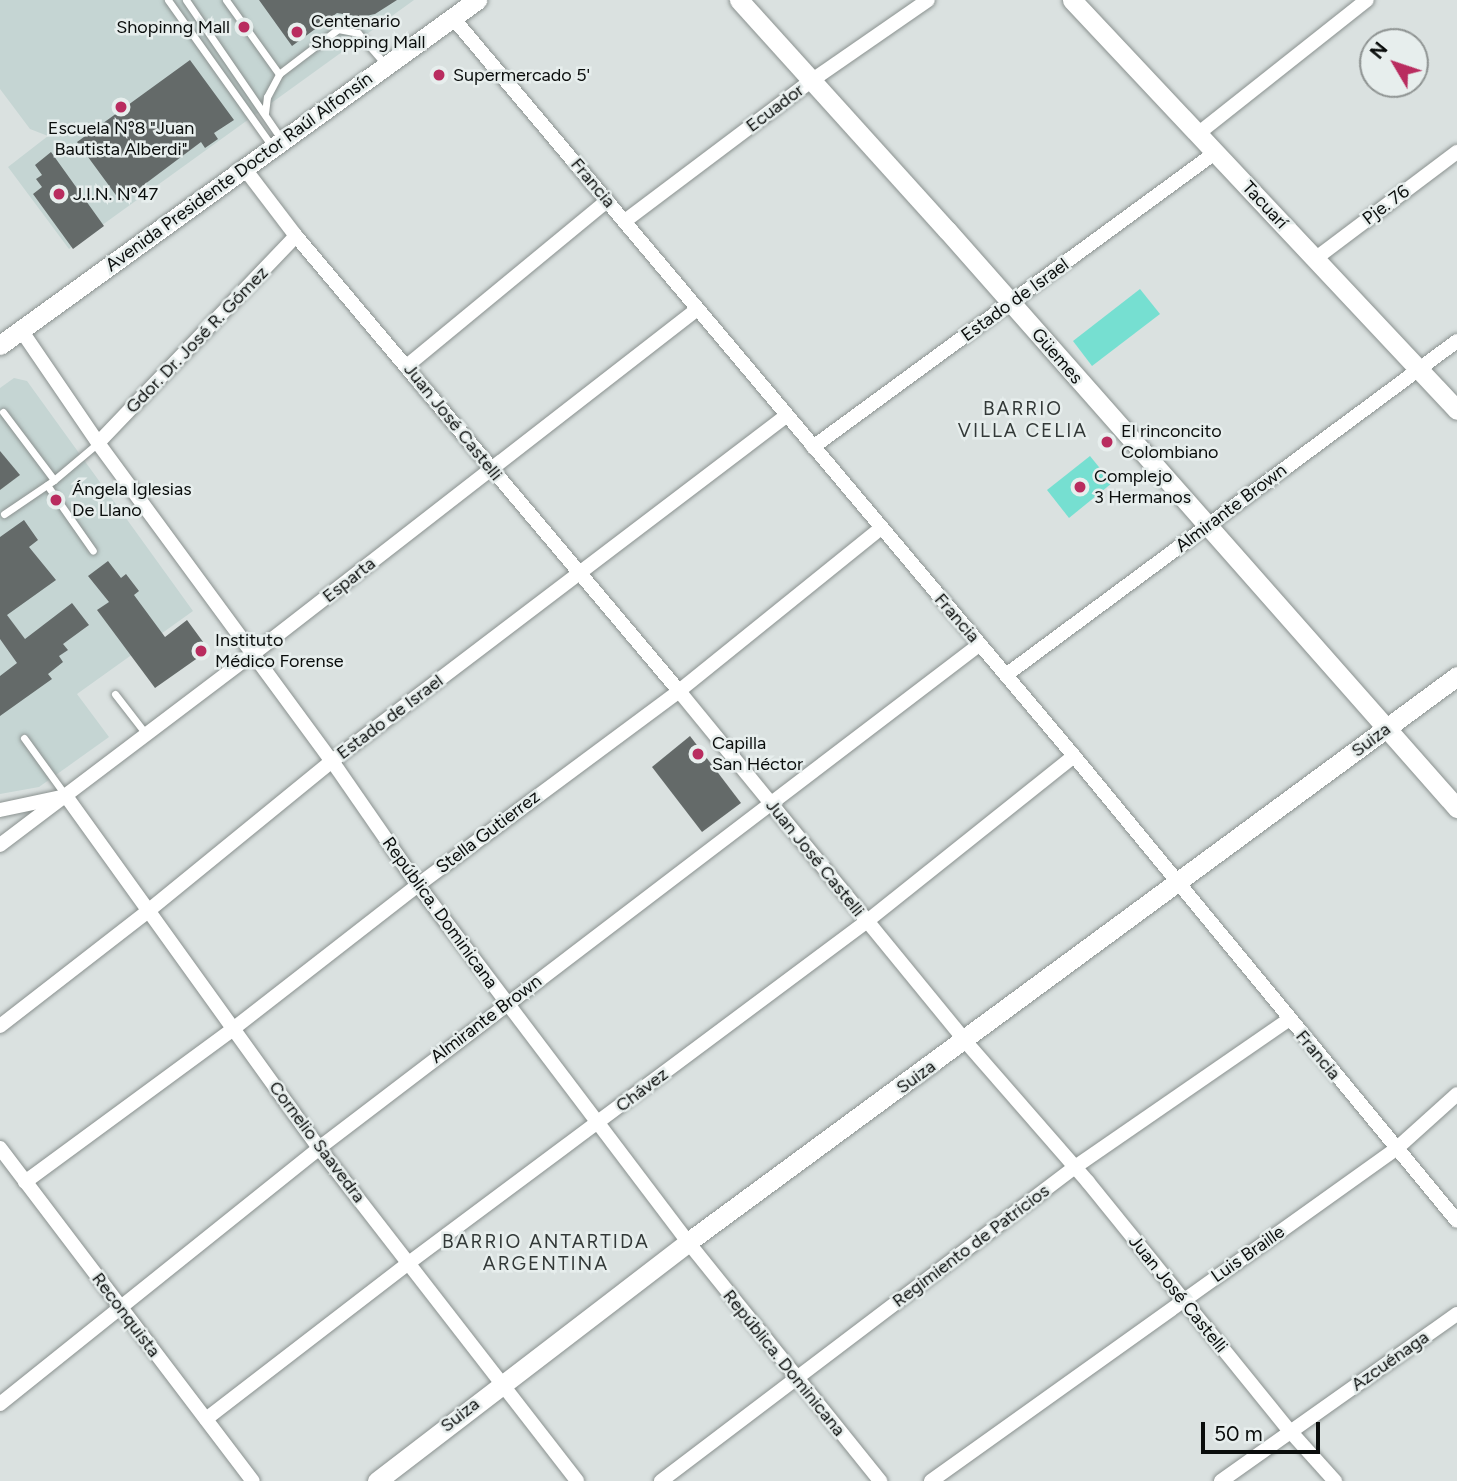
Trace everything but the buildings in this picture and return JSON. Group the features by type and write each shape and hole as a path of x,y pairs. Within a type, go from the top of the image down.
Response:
{"street":[{"name":"Güemes","path":"739,0 1457,808"},
{"name":"Ecuador","path":"625,221 811,81 928,0"},
{"name":"Tacuarí","path":"1072,0 1457,410"},
{"path":"1199,133 1350,5 1367,0"},
{"name":"Avenida Presidente Doctor Raúl Alfonsín","path":"0,345 245,169 463,7"},
{"name":"Francia","path":"463,7 607,201 696,310 1074,756 1288,1020 1457,1222"},
{"name":"Estado de Israel","path":"813,447 1216,152"},
{"name":"Pje. 76","path":"1315,259 1457,152"},
{"name":"Juan José Castelli","path":"245,169 296,236 408,365 491,470 679,691 866,922 1075,1167 1289,1430 1335,1481"},
{"path":"408,365 607,201"},
{"name":"Gdor. Dr. José R. Gómez","path":"98,443 296,236"},
{"name":"Esparta","path":"0,845 253,654 696,310"},
{"name":"República. Dominicana","path":"21,330 98,443 332,761 418,885 506,1004 796,1380 880,1481"},
{"name":"Almirante Brown","path":"1006,675 1457,341"},
{"name":"Estado de Israel","path":"0,1026 148,911 332,761 786,416"},
{"name":"Stella Gutierrez","path":"25,1182 233,1029 418,885 679,691 880,529"},
{"name":"Almirante Brown","path":"0,1404 319,1148 980,644"},
{"name":"Suiza","path":"377,1481 688,1242 965,1041 1457,676"},
{"name":"Chávez","path":"206,1419 410,1262 866,922 1074,756"},
{"path":"0,810 66,796"},
{"name":"Cornelio Saavedra","path":"66,796 319,1148 503,1382 577,1481"},
{"name":"Regimiento de Patricios","path":"660,1481 1075,1167 1288,1020"},
{"name":"Luis Braille","path":"932,1481 1396,1149 1457,1094"},
{"name":"Reconquista","path":"0,1148 253,1481"},
{"name":"Azcuénaga","path":"1221,1481 1289,1430 1457,1314"}],"lane":[{"path":"168,0 278,144"},
{"path":"186,0 265,113 278,144"},
{"path":"226,0 279,74"},
{"path":"265,113 267,97 279,74 338,30 358,33 386,65"},
{"path":"3,412 93,551"},
{"path":"4,514 50,482 98,443"},
{"path":"115,694 146,734"},
{"path":"24,738 66,796"}],"shaded area":[{"name":"Escuela Nº8 \"Juan Bautista Alberdi\"","path":"0,0 414,0 69,249 8,167 48,136 30,129 0,89"},
{"name":"Ángela Iglesias De Llano","path":"14,378 27,381 193,611 77,694 109,737 39,787 0,794 0,388"}],"green space":[{"path":"1140,289 1160,314 1092,366 1073,341"},
{"name":"Complejo 3 Hermanos","path":"1090,456 1112,483 1069,518 1047,490"}],"place":[{"name":"Shopinng Mall","path":"244,27"},
{"name":"Centenario Shopping Mall","path":"297,32"},
{"name":"Supermercado 5'","path":"439,75"},
{"name":"Escuela Nº8 \"Juan Bautista Alberdi\"","path":"121,107"},
{"name":"J.I.N. Nº47","path":"59,194"},
{"name":"El rinconcito Colombiano","path":"1107,442"},
{"name":"Complejo 3 Hermanos","path":"1080,487"},
{"name":"Ángela Iglesias De Llano","path":"56,500"},
{"name":"Instituto Médico Forense","path":"201,651"},
{"name":"Capilla San Héctor","path":"698,754"}],"district":[{"name":"BARRIO VILLA CELIA","path":"1023,420"},
{"name":"BARRIO ANTARTIDA ARGENTINA","path":"546,1253"}]}
